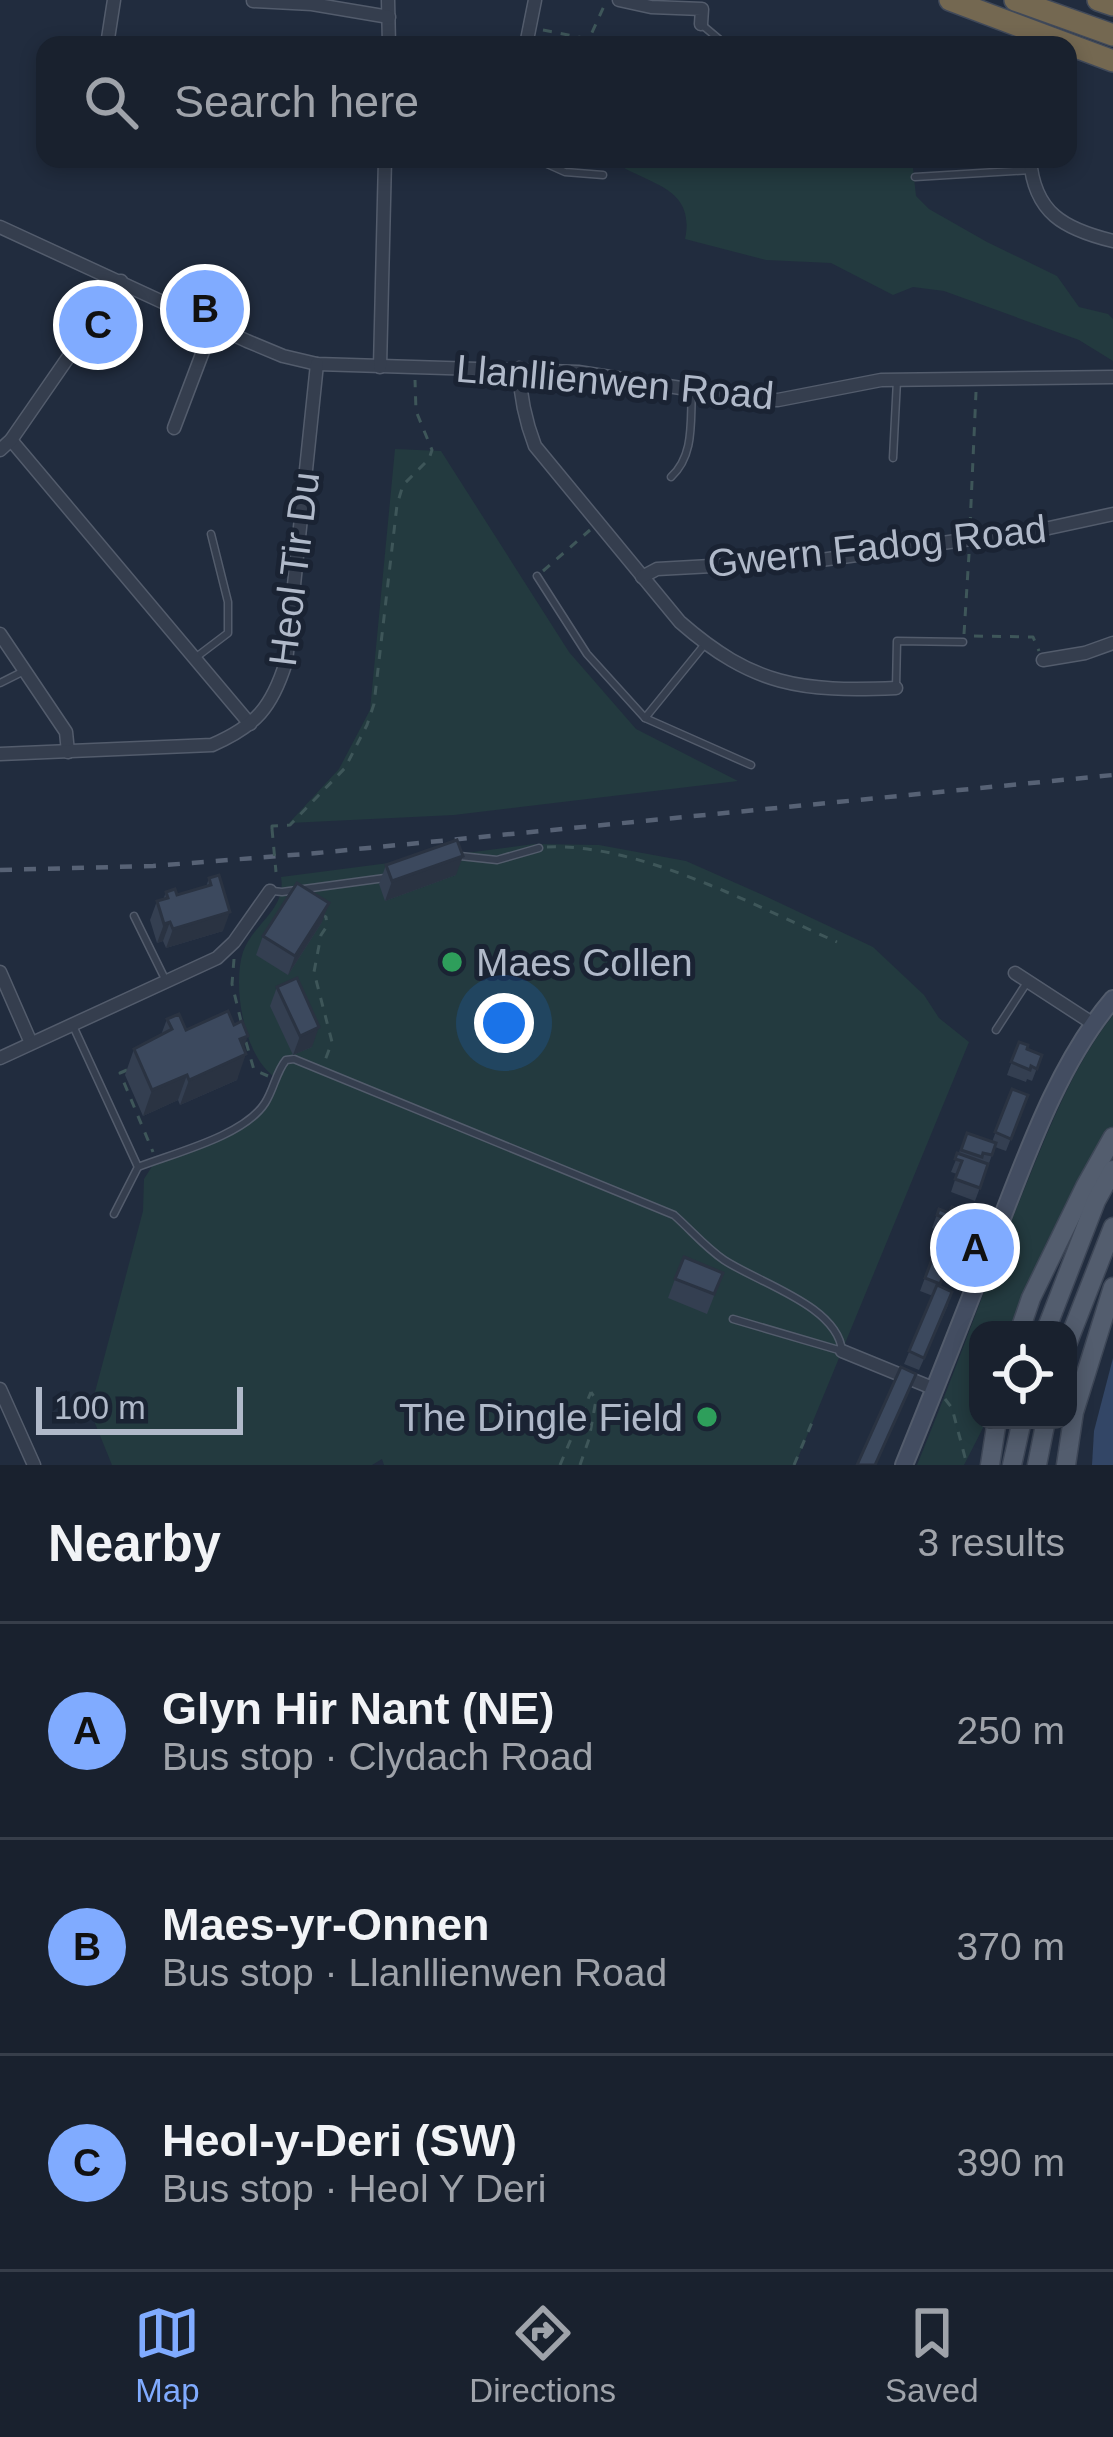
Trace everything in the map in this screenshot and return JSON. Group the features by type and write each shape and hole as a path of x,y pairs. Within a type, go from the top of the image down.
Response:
{"highway":[{"path":"950,0 1046,36"},
{"path":"1015,0 1113,34"},
{"path":"1098,0 1113,5"},
{"path":"1077,48 1113,61"}],"main road":[{"path":"904,1465 1022,1166 1092,1023 1113,999"},
{"path":"1023,1321 1113,1137"},
{"path":"1049,1321 1096,1201 1113,1170"},
{"path":"1076,1321 1113,1227"},
{"path":"1066,1465 1074,1412 1113,1287"},
{"path":"990,1465 996,1429"},
{"path":"1012,1465 1020,1429"},
{"path":"1037,1465 1044,1429"}],"street":[{"path":"108,36 114,0"},
{"path":"388,0 389,36"},
{"path":"528,36 535,0"},
{"path":"619,0 702,9 701,23"},
{"path":"254,1 312,2 389,17"},
{"path":"380,367 386,168"},
{"path":"1031,168 1040,201 1052,215 1089,235 1113,241"},
{"name":"Llanllienwen Road","path":"0,227 284,356 317,364 519,368 614,376 758,400 897,380 1113,377"},
{"path":"0,754 212,745 250,724 6,445 121,281"},
{"path":"174,428 213,325"},
{"name":"Heol Tir Du","path":"250,724 278,690 286,662 317,364"},
{"path":"519,368 520,394 535,446 680,622 705,644 735,664 787,684 842,691 896,688"},
{"name":"Gwern Fadog Road","path":"642,577 657,568 821,560 1049,528 1113,514"},
{"path":"0,634 66,732 68,752"},
{"path":"1042,660 1113,643"},
{"path":"0,1058 217,958 273,887"},
{"path":"0,972 31,1042"},
{"path":"1022,977 1092,1023"},
{"path":"842,1351 935,1389"},
{"path":"0,1389 34,1465"}],"lane":[{"path":"701,23 716,36"},
{"path":"556,168 603,175"},
{"path":"916,177 995,168"},
{"path":"892,458 897,380"},
{"path":"671,477 683,466 688,451 692,389"},
{"path":"195,658 228,633 229,602 211,534"},
{"path":"537,576 587,654 645,718 752,765"},
{"path":"896,688 898,641 963,642"},
{"path":"645,718 705,644"},
{"path":"0,683 25,671"},
{"path":"450,855 497,860 539,848"},
{"path":"273,887 282,892 399,873"},
{"path":"134,916 166,981"},
{"path":"996,1030 1022,977"},
{"path":"72,1024 138,1167"},
{"path":"113,1214 138,1167 236,1129 265,1103 286,1060 294,1059 674,1215 708,1249 831,1323 842,1351 733,1319"}],"path":[{"path":"591,36 606,0"},
{"path":"529,28 573,36"},
{"path":"273,887 272,826 290,825 345,768 374,704 397,506 403,484 432,450 416,411 415,367"},
{"path":"963,642 976,378"},
{"path":"537,576 597,523"},
{"path":"963,642 968,636 1033,637 1042,660"},
{"path":"539,848 571,846 628,856 837,942"},
{"path":"311,909 326,917 328,926 314,972 332,1042 320,1070"},
{"path":"234,942 232,983 241,1023"},
{"path":"245,1039 254,1070 275,1078"},
{"path":"132,1068 120,1073 156,1160"},
{"path":"935,1389 952,1408 967,1465"},
{"path":"560,1465 591,1392 596,1400 580,1465"},
{"path":"794,1465 813,1420"}],"green space":[{"path":"625,168 913,168 916,196 929,209 1057,276 1079,307 1108,314 1113,319 1113,361 1079,340 944,291 913,287 893,295 831,263 766,260 685,239 683,207 664,188"},
{"path":"395,449 441,451 569,652 636,729 738,781 454,815 289,823 339,769 370,710"},
{"path":"534,844 599,845 686,861 765,896 873,947 924,995 939,1018 969,1042 795,1465 384,1465 382,1459 372,1465 112,1465 90,1411 143,1211 144,1179 156,1160 236,1129 265,1103 275,1077 248,1038 239,983 243,952 274,908 281,877"},
{"path":"1113,1015 1113,1126 1048,1239 1015,1321 973,1321 1055,1115"},
{"path":"969,1331 969,1429 982,1429 964,1465 917,1465"}],"water":[{"path":"1113,1358 1113,1465 1092,1465 1094,1431"}],"building":[{"path":"457,840 463,856 392,881 386,865"},
{"path":"219,875 230,912 173,929 170,922 164,924 157,901 168,898 166,892 175,889 177,895 211,885 209,878"},
{"path":"297,883 329,903 295,956 263,936"},
{"path":"297,978 319,1027 300,1036 277,987"},
{"path":"228,1011 234,1025 242,1021 248,1036 240,1039 246,1054 189,1080 187,1075 152,1090 134,1049 172,1029 167,1019 179,1014 186,1030"},
{"path":"1019,1042 1042,1055 1037,1069 1011,1062"},
{"path":"1012,1089 1028,1095 1011,1139 995,1132"},
{"path":"967,1133 996,1143 992,1155 961,1150"},
{"path":"957,1153 988,1164 980,1188 955,1179 962,1161 955,1159"},
{"path":"952,1207 968,1213 960,1237 940,1230 945,1218 937,1215 939,1209 949,1213"},
{"path":"941,1235 957,1241 940,1284 925,1278"},
{"path":"684,1257 723,1273 714,1294 675,1279"},
{"path":"937,1285 952,1292 924,1358 909,1351"},
{"path":"901,1367 916,1374 875,1465 857,1465"}],"railway":[{"path":"0,870 153,866 317,853 1113,775"}],"place":[{"name":"Maes-yr-Onnen","path":"205,309"},
{"name":"Heol-y-Deri (SW)","path":"98,325"},
{"name":"Maes Collen","path":"452,962"},
{"name":"Glyn Hir Nant (NE)","path":"975,1248"},
{"name":"The Dingle Field","path":"707,1417"}]}
